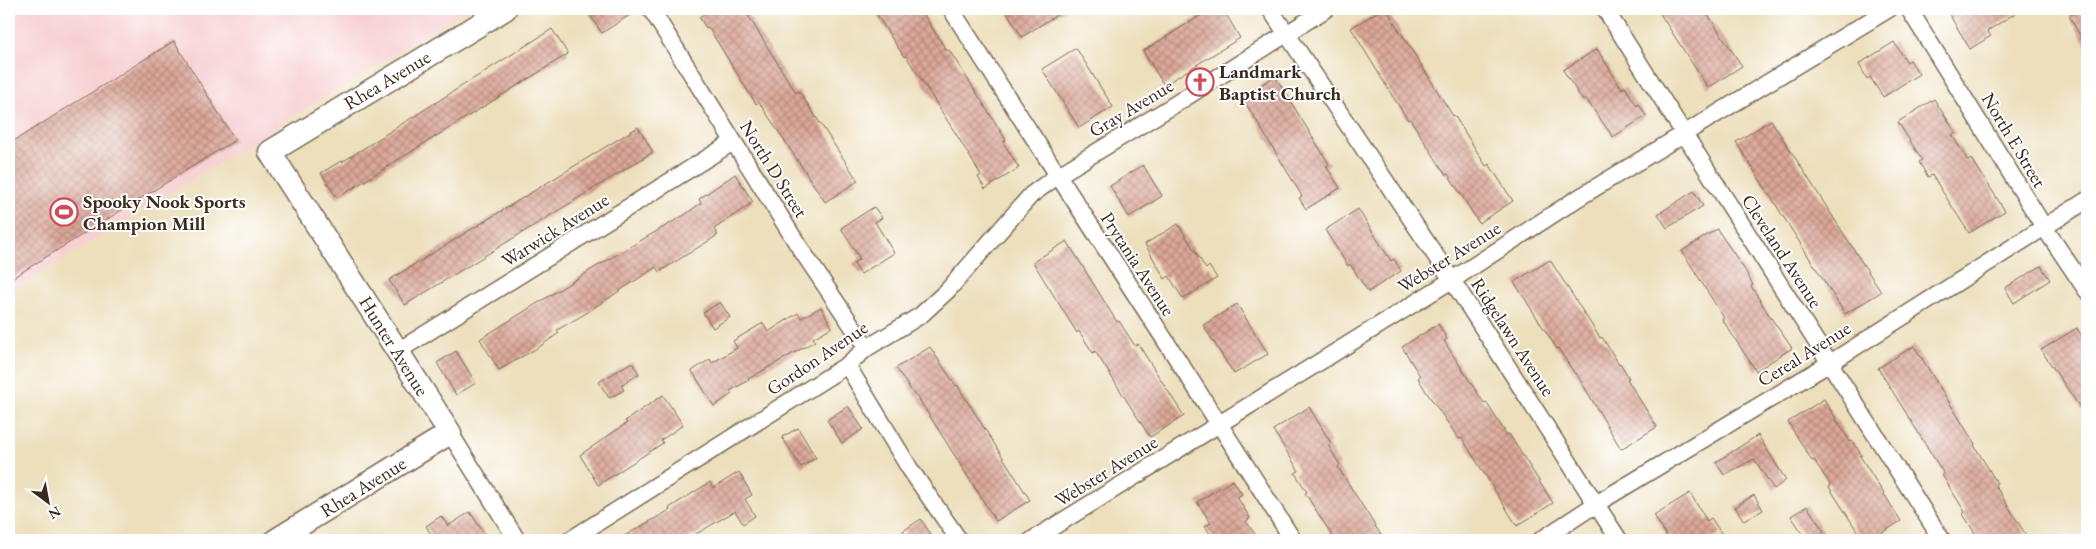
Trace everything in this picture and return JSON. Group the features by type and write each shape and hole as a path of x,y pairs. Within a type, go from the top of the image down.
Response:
{"street":[{"name":"Rhea Avenue","path":"270,152 505,9"},
{"name":"North D Street","path":"651,9 733,142 867,348"},
{"name":"Prytania Avenue","path":"951,9 1293,540"},
{"name":"Ridgelawn Avenue","path":"1270,9 1452,280 1619,540"},
{"name":"Gray Avenue","path":"1057,176 1326,9"},
{"name":"Cleveland Avenue","path":"1604,9 1942,540"},
{"name":"Webster Avenue","path":"1032,540 1220,425 1326,356 1452,280 1574,200 1889,9"},
{"name":"North E Street","path":"1909,9 2044,227 2087,291"},
{"name":"Warwick Avenue","path":"398,351 733,142"},
{"name":"Hunter Avenue","path":"270,152 517,540"},
{"name":"Gordon Avenue","path":"570,540 847,365 867,348 928,308 948,290 1031,194 1057,176"},
{"name":"Cereal Avenue","path":"1541,540 1596,504 1830,363 2087,200"},
{"path":"847,365 910,469 959,540"},
{"name":"Rhea Avenue","path":"276,540 450,433"}],"shaded area":[{"path":"9,9 467,9 9,293"}],"building":[{"path":"586,9 639,9 602,33"},
{"path":"712,9 744,9 796,93 799,91 858,181 825,202 759,102 756,104 708,27 706,28 699,17"},
{"path":"873,9 920,9 983,103 1006,140 1003,142 1019,168 985,189 978,177 981,175 956,134"},
{"path":"1005,9 1066,9 1022,37"},
{"path":"1211,9 1223,9 1240,38 1164,85 1143,51"},
{"path":"1382,9 1386,9 1486,166 1489,164 1513,201 1479,223 1448,174 1446,175 1410,119 1408,120 1351,28"},
{"path":"1657,9 1704,9 1742,66 1708,88"},
{"path":"1958,9 2022,9 1987,31 1991,36 1970,49 1949,14"},
{"path":"2080,9 2087,9 2087,47 2069,16"},
{"path":"552,29 568,54 337,198 321,173 342,162"},
{"name":"Spooky Nook Sports Champion Mill","path":"174,41 235,140 9,280 9,144"},
{"path":"1894,42 1907,62 1910,60 1919,74 1883,97 1870,77 1867,79 1859,64"},
{"path":"1076,48 1113,107 1079,128 1042,69"},
{"path":"1597,49 1622,89 1625,87 1646,116 1613,137 1586,99 1583,101 1563,70"},
{"path":"1275,76 1329,164 1326,166 1340,188 1306,209 1299,198 1302,196 1242,97"},
{"path":"1934,99 1956,133 1952,135 1968,161 1972,159 2005,211 1969,233 1932,175 1928,177 1919,162 1922,160 1898,122"},
{"path":"1771,120 1881,292 1845,314 1736,142"},
{"path":"638,127 653,152 405,305 389,280"},
{"path":"1143,165 1162,196 1129,217 1110,186"},
{"path":"735,174 753,202 714,229 718,235 659,272 656,267 557,330 559,333 539,347 499,370 480,339 594,268 686,214 701,203 699,199"},
{"path":"1694,191 1703,206 1667,228 1658,214"},
{"path":"874,207 882,218 875,222 894,253 861,274 853,263 860,259 841,228"},
{"path":"1358,209 1391,261 1394,259 1401,271 1368,292 1350,264 1348,266 1325,230"},
{"path":"1178,224 1206,269 1209,266 1217,278 1183,299 1169,276 1165,279 1145,244"},
{"path":"1717,229 1745,270 1753,285 1751,286 1792,348 1756,371 1722,319 1724,318 1682,251"},
{"path":"1067,241 1117,322 1119,321 1135,346 1138,344 1184,416 1150,437 1095,351 1093,353 1079,331 1077,333 1033,262"},
{"path":"1550,260 1600,338 1602,337 1620,363 1629,378 1627,379 1657,427 1621,449 1576,373 1557,349 1514,282"},
{"path":"2041,266 2050,280 2014,303 2005,288"},
{"path":"720,302 730,317 713,328 703,313"},
{"path":"1237,304 1268,354 1234,374 1203,325"},
{"path":"821,307 832,327 813,338 815,341 730,391 732,394 714,406 692,371 710,359 712,363 737,348 733,341 763,323 768,332 798,313 801,318"},
{"path":"1438,324 1447,339 1444,341 1469,380 1507,435 1509,434 1553,503 1517,526 1462,438 1459,439 1427,393 1418,378 1420,376 1402,347"},
{"path":"2077,328 2087,345 2087,418 2041,350"},
{"path":"1914,346 1975,444 1997,483 1995,485 2029,540 1979,540 1963,514 1965,512 1942,475 1944,474 1878,368"},
{"path":"930,347 957,385 1030,500 996,521 917,396 915,396 896,368"},
{"path":"456,351 476,383 456,395 437,363"},
{"path":"632,362 639,374 621,385 624,390 609,398 599,382"},
{"path":"663,395 683,425 661,440 663,443 598,485 580,455 627,423 625,421"},
{"path":"1824,399 1850,442 1852,441 1862,455 1860,456 1901,521 1870,540 1863,540 1829,487 1831,486 1814,460 1812,461 1788,422"},
{"path":"848,406 863,429 842,443 827,420"},
{"path":"1309,407 1331,443 1328,445 1340,465 1338,467 1384,540 1335,540 1305,493 1307,492 1295,473 1299,471 1273,430"},
{"path":"798,428 816,458 801,467 782,437"},
{"path":"1758,435 1786,480 1774,489 1754,459 1724,475 1716,462"},
{"path":"739,472 752,495 745,499 755,516 743,524 735,511 686,540 617,540 670,510 669,508 710,482 713,488"},
{"path":"1233,480 1242,494 1237,497 1250,518 1246,521 1259,540 1214,540 1205,526 1211,523 1197,502"},
{"path":"1690,493 1707,521 1711,518 1721,533 1709,540 1669,540 1654,515"},
{"path":"1754,495 1763,510 1744,521 1735,507"},
{"path":"1807,506 1824,532 1812,540 1807,540 1791,516"},
{"path":"470,512 488,540 427,540 432,536 426,526 441,516 448,526"},
{"path":"921,519 934,540 909,540 903,531"}],"place":[{"name":"Landmark Baptist Church","path":"1200,82"},
{"name":"Spooky Nook Sports Champion Mill","path":"64,212"}]}
